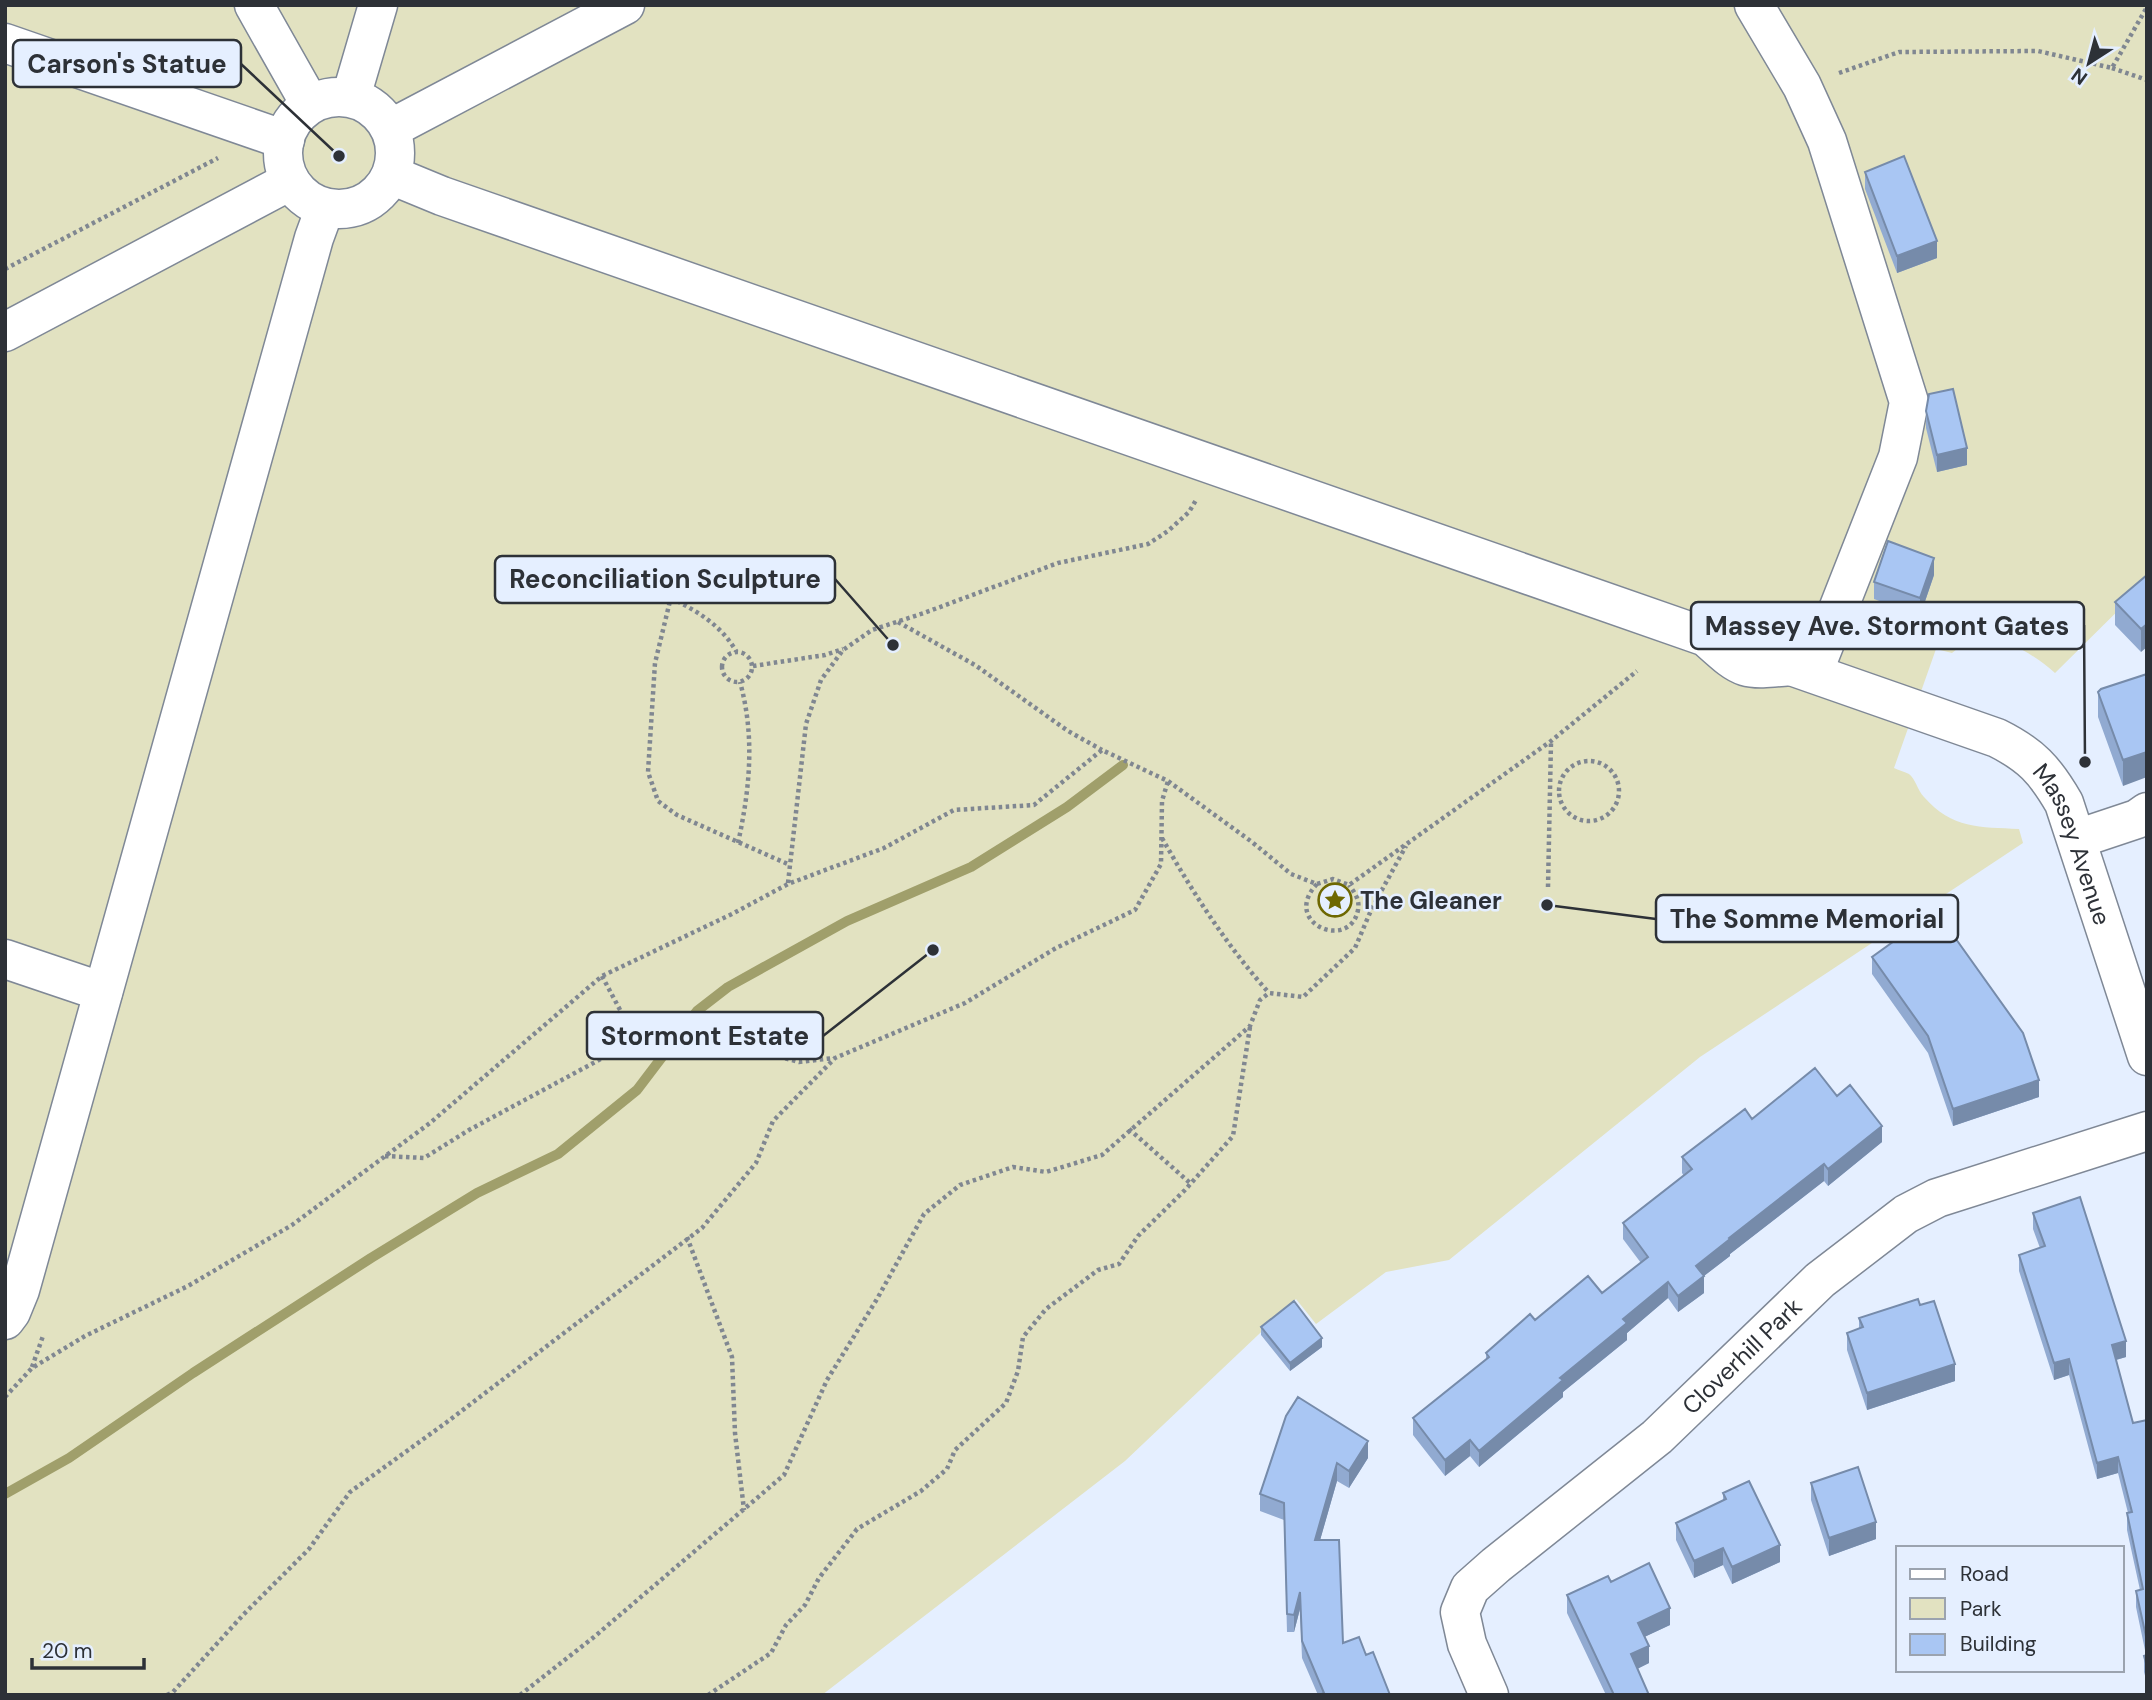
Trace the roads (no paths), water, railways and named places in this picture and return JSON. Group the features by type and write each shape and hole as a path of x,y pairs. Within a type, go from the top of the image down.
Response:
{"street":[{"path":"254,5 310,104"},
{"path":"351,97 378,5"},
{"path":"390,129 625,5"},
{"path":"391,175 442,196 1706,637 1737,665 1755,670 1802,670 1898,457 1909,402 1827,141 1802,86 1754,5"},
{"path":"5,43 285,140"},
{"path":"351,97 370,106 382,116 390,129 396,158 385,187 373,199 358,207 342,210 325,208 310,202 290,181 282,152 285,140 291,124 310,104 328,98 351,97"},
{"path":"5,332 290,181"},
{"path":"7,1311 20,1290 314,238 325,208"},
{"name":"Massey Avenue","path":"1802,670 1997,738 2021,750 2048,776 2064,803 2077,839 2147,1056"},
{"path":"2077,839 2137,819 2147,812"},
{"path":"5,959 103,992"},
{"name":"Cloverhill Park","path":"1489,1695 1467,1644 1460,1612 1470,1588 1657,1437 1820,1280 1906,1214 1937,1198 2147,1131"}],"waterway":[{"path":"5,1494 69,1458 193,1373 371,1258 477,1193 558,1154 637,1090 697,1011 728,987 847,921 971,867 1067,807 1123,765"}],"place":[{"name":"Carson's Statue","path":"339,156"},
{"name":"Reconciliation Sculpture","path":"893,645"},
{"name":"Massey Ave. Stormont Gates","path":"2085,762"},
{"name":"The Gleaner","path":"1335,900"},
{"name":"The Somme Memorial","path":"1547,905"},
{"name":"Stormont Estate","path":"933,950"}]}
